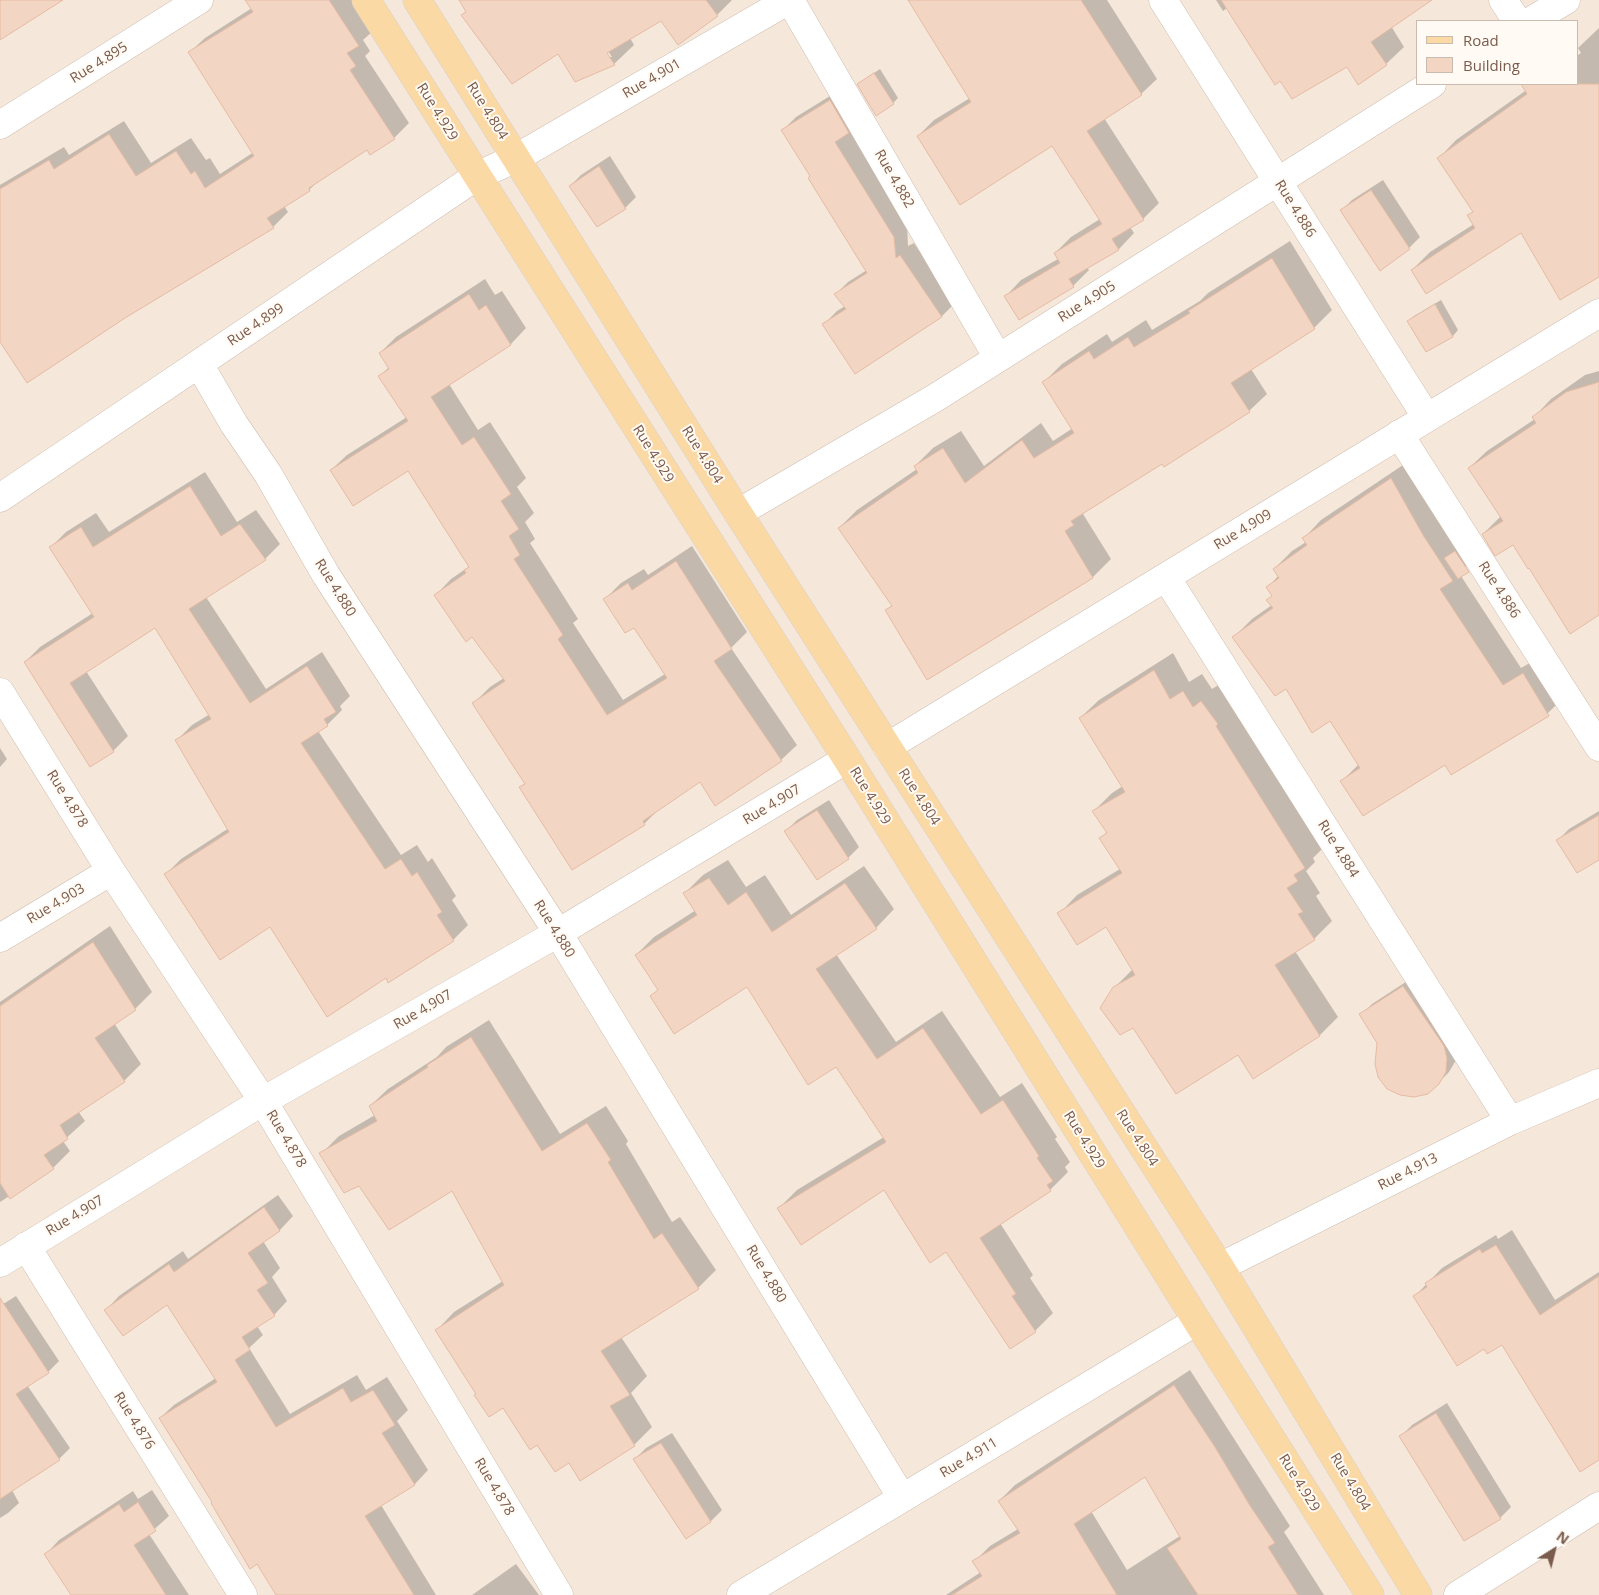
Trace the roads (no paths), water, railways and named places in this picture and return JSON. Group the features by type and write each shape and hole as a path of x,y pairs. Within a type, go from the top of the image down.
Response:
{"main road":[{"name":"Rue 4.929","path":"366,0 847,759 1370,1595"},
{"name":"Rue 4.804","path":"417,0 738,513 1220,1267 1418,1595"}],"street":[{"name":"Rue 4.895","path":"0,126 199,0"},
{"name":"Rue 4.901","path":"516,158 789,0"},
{"name":"Rue 4.882","path":"789,0 998,358"},
{"name":"Rue 4.886","path":"1163,0 1427,418"},
{"path":"1503,0 1516,20"},
{"path":"1534,20 1566,0"},
{"name":"Rue 4.905","path":"738,513 935,398 1430,85"},
{"name":"Rue 4.899","path":"0,498 477,176 516,158"},
{"name":"Rue 4.909","path":"887,747 1599,313"},
{"name":"Rue 4.880","path":"199,364 234,424 268,474 326,575 558,934 902,1498"},
{"name":"Rue 4.886","path":"1399,434 1599,746"},
{"name":"Rue 4.884","path":"1166,576 1510,1121"},
{"name":"Rue 4.878","path":"0,692 111,870 263,1101 559,1595"},
{"name":"Rue 4.907","path":"0,1263 263,1101 558,934 847,759"},
{"name":"Rue 4.903","path":"0,938 111,870"},
{"name":"Rue 4.913","path":"1220,1267 1510,1121 1599,1083"},
{"name":"Rue 4.876","path":"26,1246 243,1595"},
{"name":"Rue 4.911","path":"741,1595 1197,1321"},
{"path":"1458,1595 1599,1506"}]}
